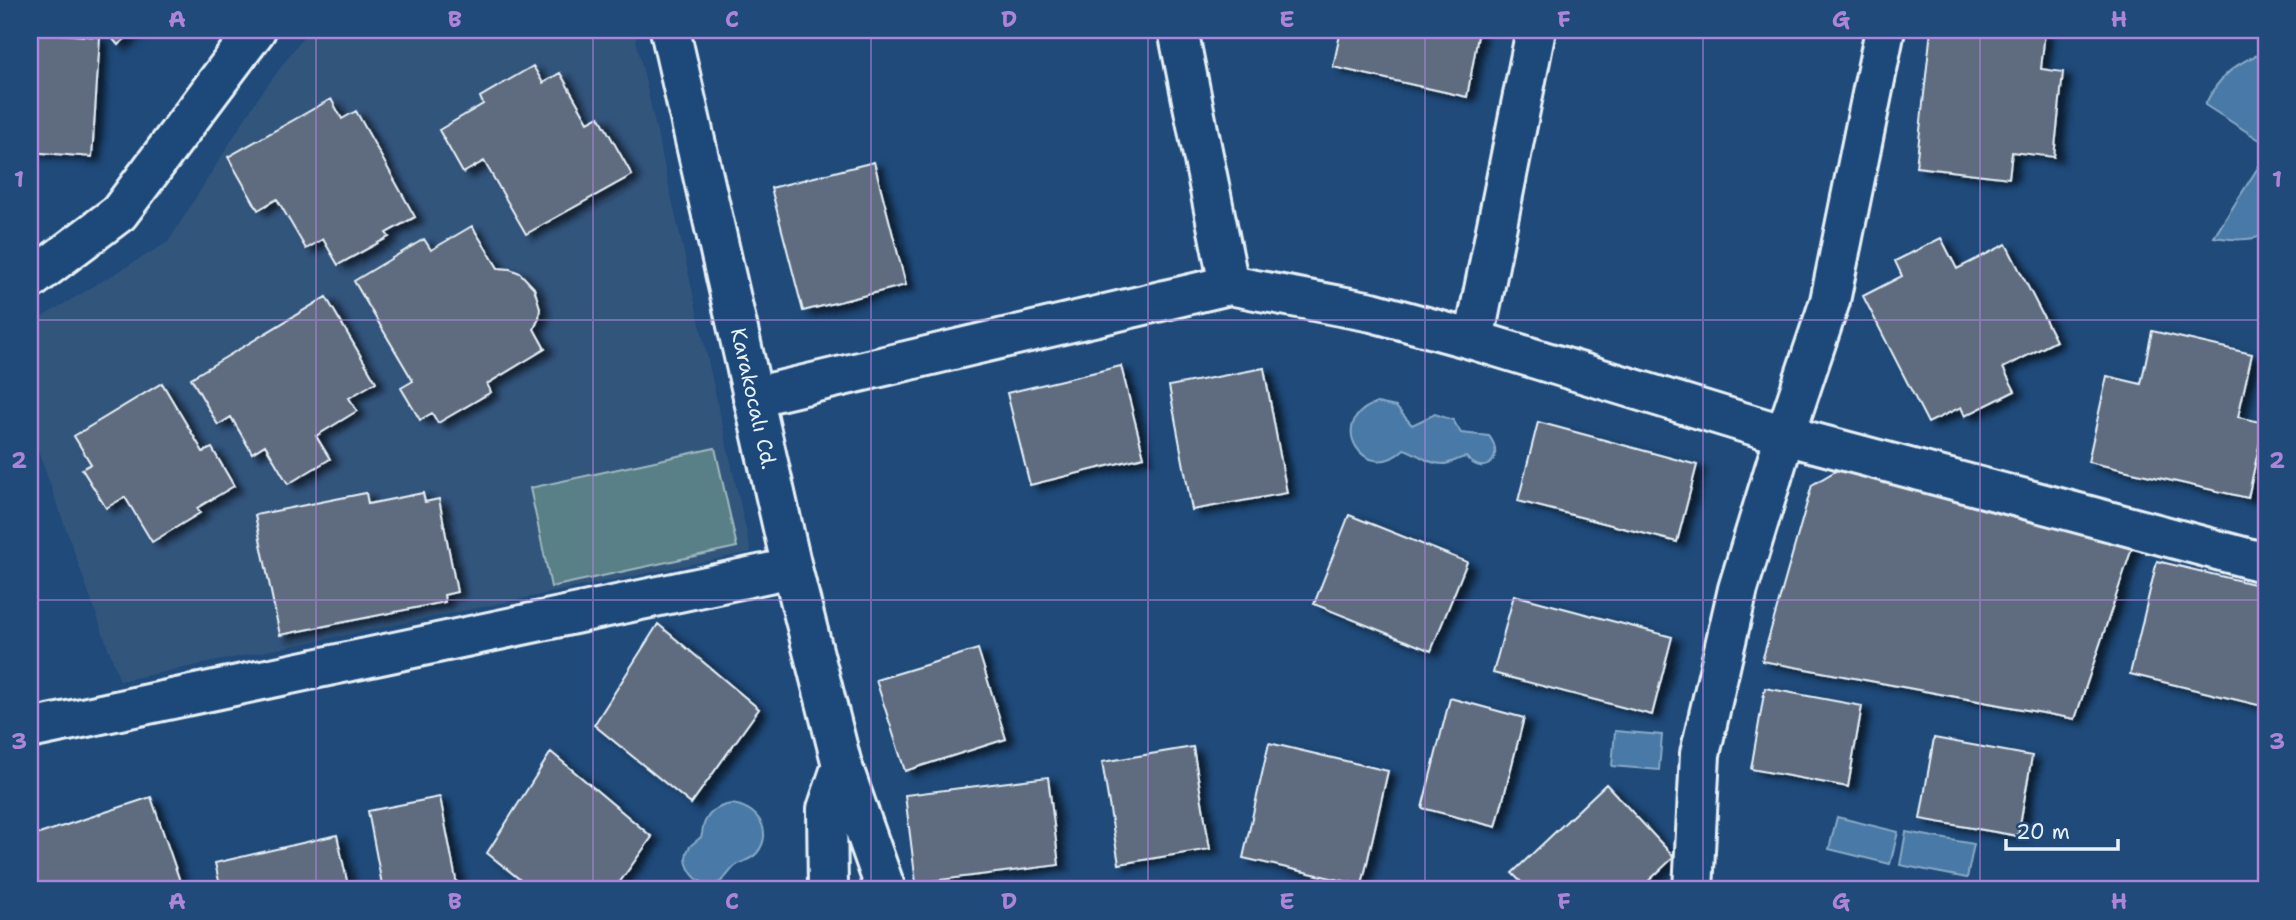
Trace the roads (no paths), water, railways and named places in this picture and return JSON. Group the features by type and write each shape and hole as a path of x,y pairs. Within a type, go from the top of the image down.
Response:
{"street":[{"path":"30,280 119,213 256,30"},
{"name":"Karakocalı Cd.","path":"670,30 792,568 842,765 886,890"},
{"path":"1178,30 1229,285"},
{"path":"1474,340 1536,30"},
{"path":"1693,890 1700,754 1738,589 1830,301 1885,30"},
{"path":"753,397 1229,285 1372,312 1474,340 1785,435 2266,563"},
{"path":"30,729 792,568"},
{"path":"828,890 827,809 842,765"}]}
